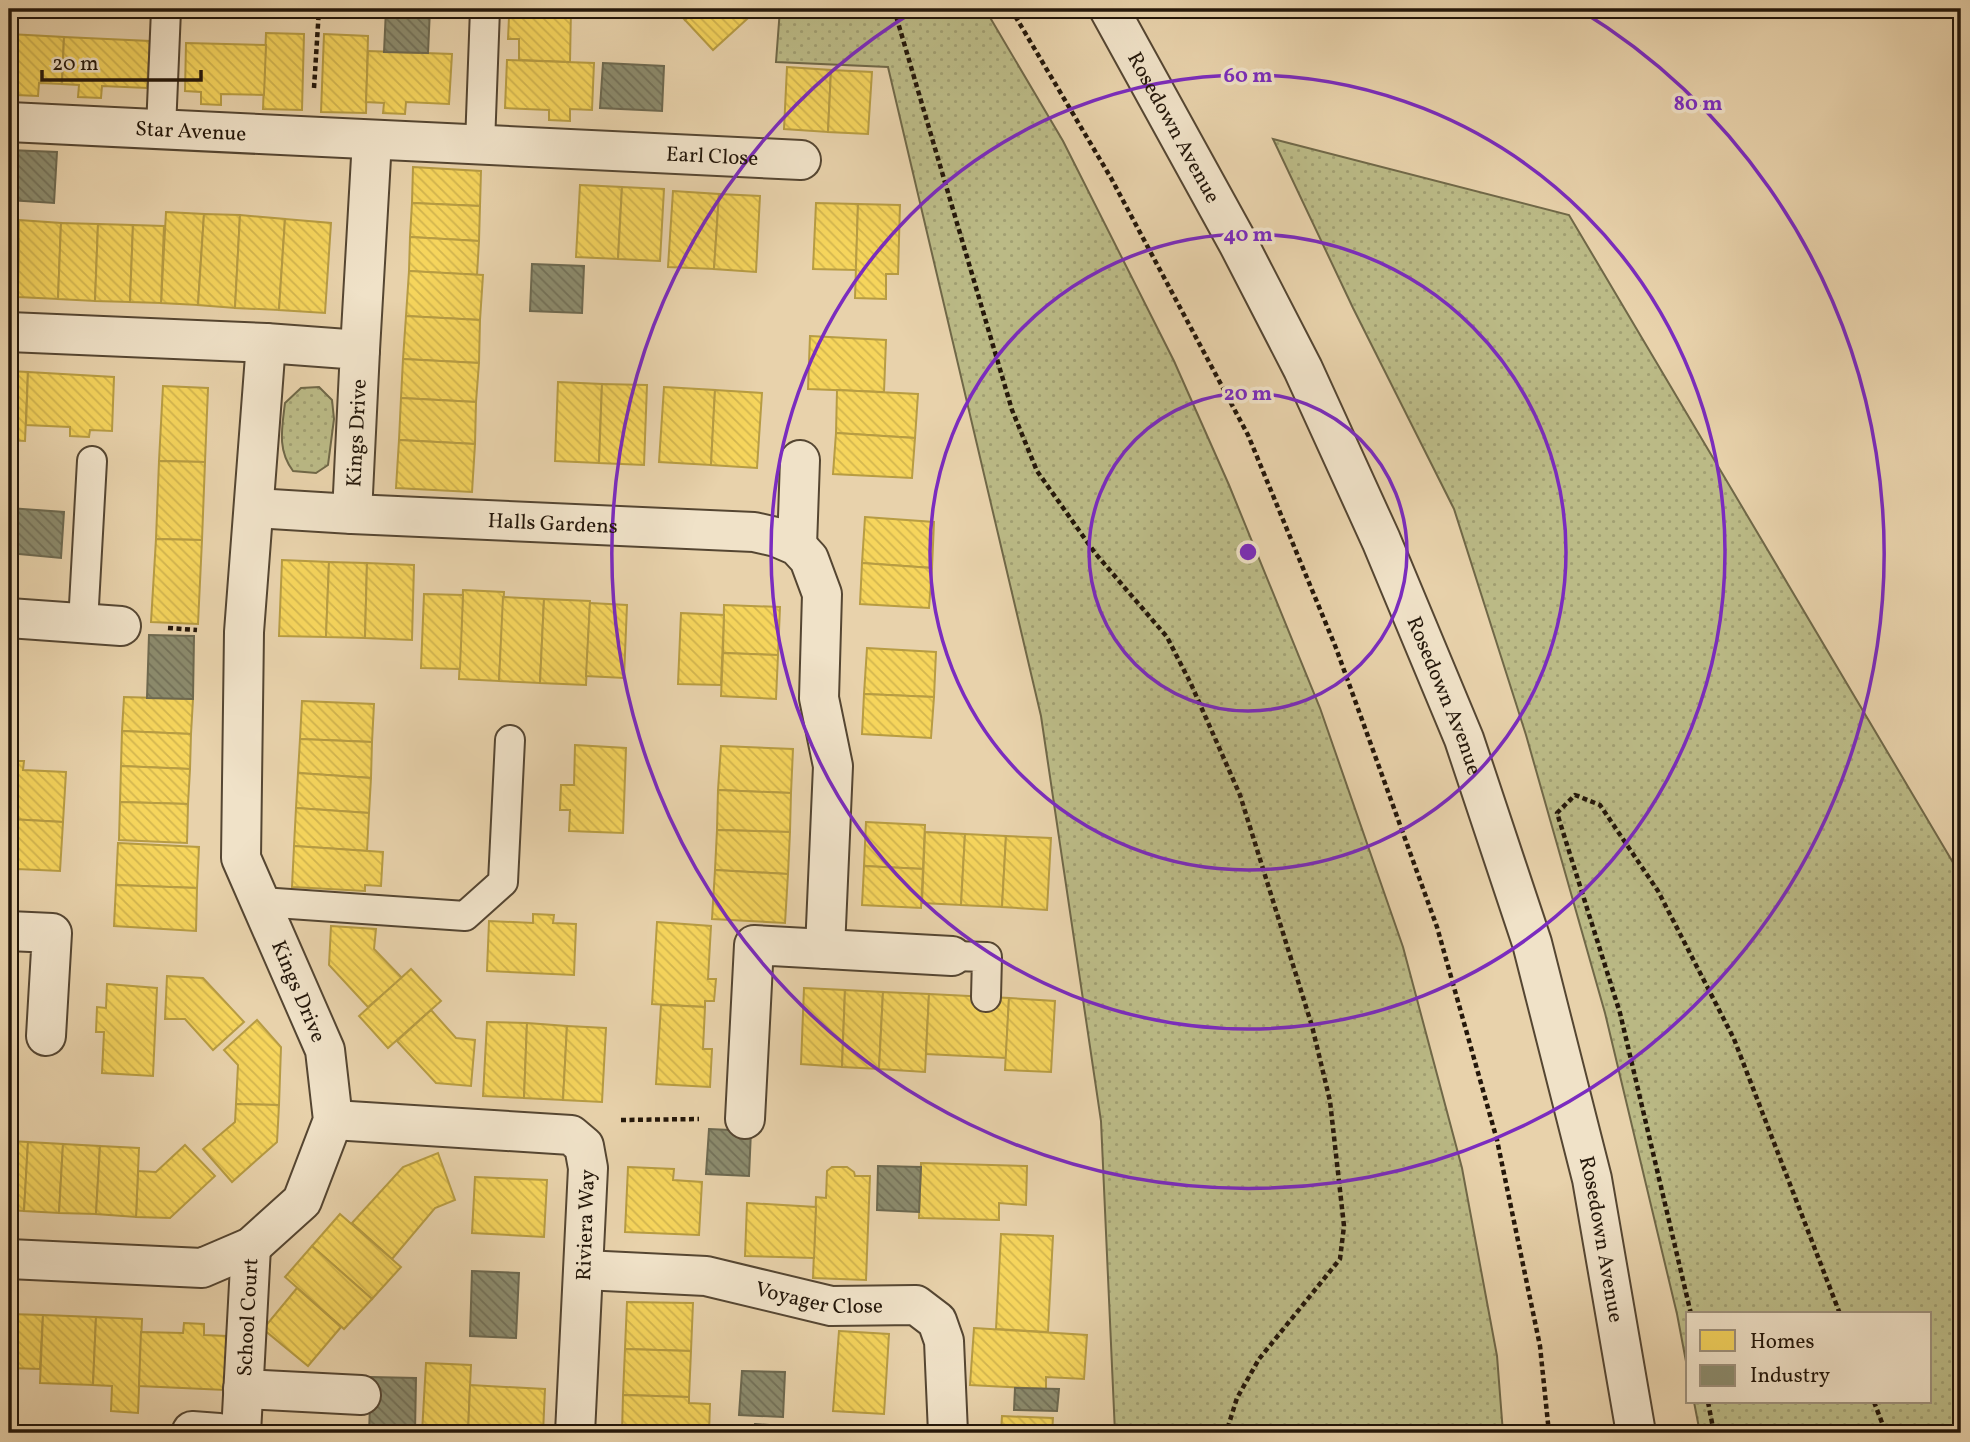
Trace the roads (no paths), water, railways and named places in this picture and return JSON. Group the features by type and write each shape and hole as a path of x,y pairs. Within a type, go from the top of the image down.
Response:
{"street":[{"name":"Rosedown Avenue","path":"1109,9 1238,243 1303,369 1381,540 1464,739 1532,943 1592,1180 1636,1433"},
{"name":"Star Avenue","path":"9,122 622,152"},
{"path":"360,350 372,140"},
{"name":"Earl Close","path":"622,152 801,160"},
{"name":"Kings Drive","path":"9,332 266,343 360,350 352,514 255,508"},
{"name":"Kings Drive","path":"9,1259 202,1268 251,1247 302,1201 333,1120 325,1050 241,858 244,632 266,343"},
{"path":"800,460 797,546 810,559 822,594 819,698 833,766 825,949"},
{"name":"Halls Gardens","path":"352,514 754,532 797,546"},
{"path":"9,618 121,626"},
{"path":"9,931 52,933 46,1036"},
{"path":"745,1119 754,945 952,956"},
{"name":"Riviera Way","path":"333,1120 571,1135 584,1146 589,1168 575,1433"},
{"name":"School Court","path":"240,1433 251,1247"},
{"name":"Voyager Close","path":"584,1270 706,1276 831,1306 916,1305 937,1321 944,1341 948,1433"},
{"name":"School Court","path":"243,1389 361,1395"},
{"path":"191,1433 219,1433"}],"lane":[{"path":"480,144 485,9"},
{"path":"161,130 166,10"},
{"path":"83,624 92,461"},
{"path":"261,902 464,916 503,882 510,740"},
{"path":"952,956 987,957 986,997"}]}
